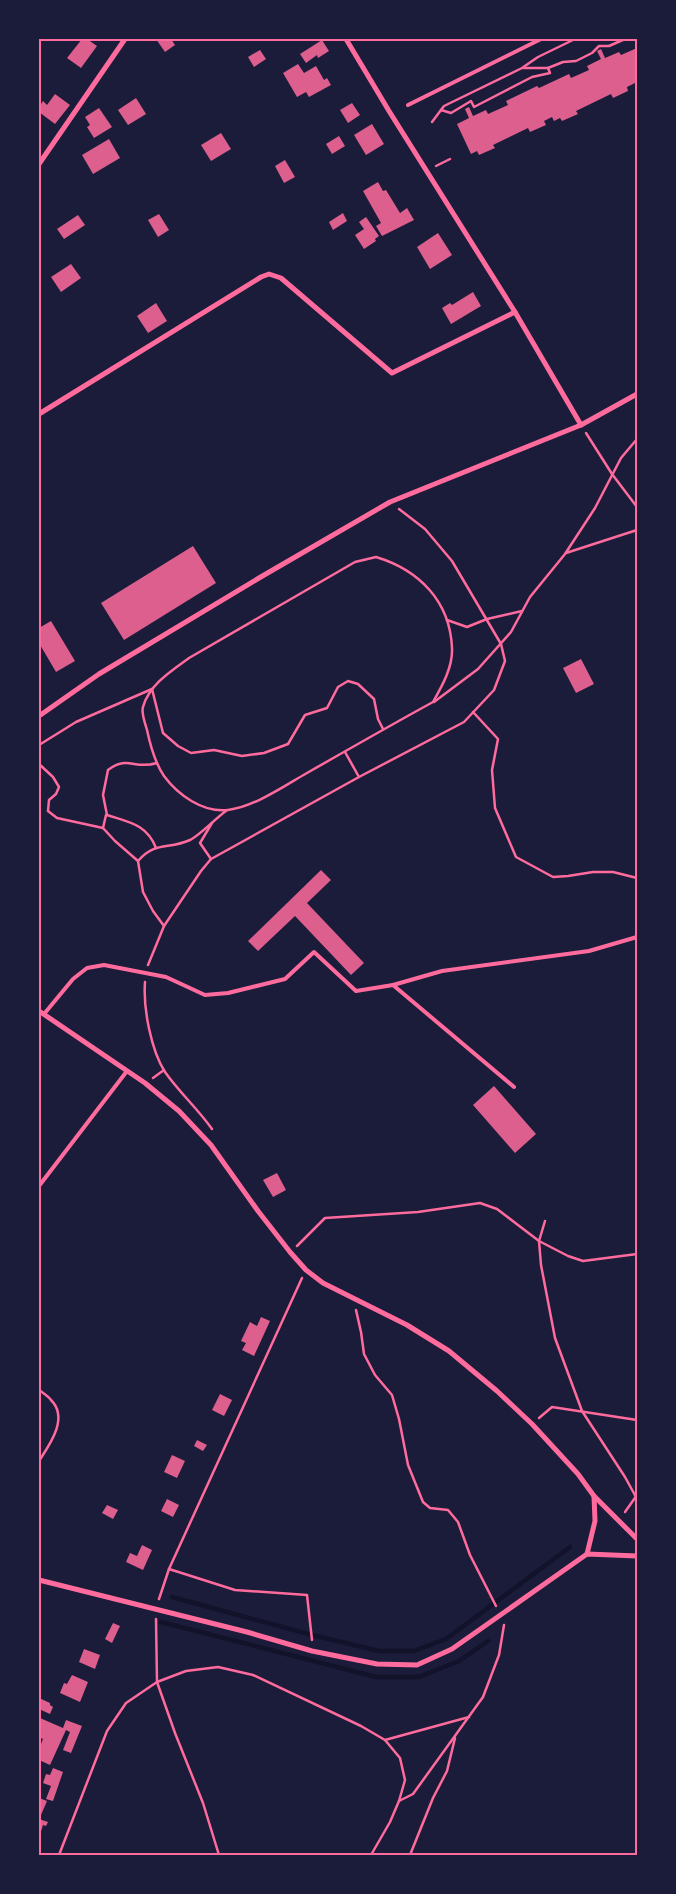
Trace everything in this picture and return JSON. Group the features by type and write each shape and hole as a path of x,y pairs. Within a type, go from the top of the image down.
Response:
{"street":[{"path":"39,164 125,39"},
{"path":"346,39 516,312 581,425"},
{"path":"39,414 261,277 269,274 281,278 392,373 516,312"},
{"path":"39,716 99,674 390,502 581,425 637,394"},
{"path":"41,1012 145,1083 179,1111 211,1145 258,1211 306,1270 323,1283 407,1325 449,1351 532,1424 578,1474 594,1496 637,1539"},
{"path":"587,1554 596,1521 594,1496"},
{"path":"39,1580 155,1608 312,1651 377,1664 417,1665 452,1649 587,1554 637,1556"}],"lane":[{"path":"408,105 541,39"},
{"path":"41,1012 73,979 87,968 104,965 166,976 205,994 228,993 285,979 314,952 356,991 393,985 442,971 589,951 637,937"},
{"path":"393,985 514,1087"},
{"path":"39,1186 127,1072"}],"path":[{"path":"432,122 444,106 522,68 538,57 575,39"},
{"path":"522,68 548,68 563,62 576,61 592,53 599,46 609,46 625,39"},
{"path":"441,110 451,113 471,101 474,107 532,77 550,73 548,68"},
{"path":"430,175 434,166 450,159"},
{"path":"581,425 612,474 637,507"},
{"path":"433,702 447,676 453,649 447,620 431,590 410,571 396,563 376,557 355,562 189,658 167,674 152,689 142,708 147,733 163,775 176,789 194,802 207,809 228,810 246,805 276,791 433,702 478,669 511,632 530,597 565,554 595,508 621,458 637,438"},
{"path":"213,1131 164,1070 146,1017 145,973 151,954 164,926 201,871 211,860 359,777 464,722 494,690 505,661 501,644 452,561 425,530 390,502"},
{"path":"565,554 637,530"},
{"path":"447,620 467,627 487,619 523,611"},
{"path":"152,689 164,733 178,746 190,753 214,750 242,756 264,753 288,744 306,715 327,708 338,687 348,681 358,684 374,699 378,719 383,729"},
{"path":"39,747 76,722 152,689"},
{"path":"472,712 498,738 492,770 495,808 516,857 553,877 593,872 613,872 637,878"},
{"path":"345,751 359,777"},
{"path":"103,828 106,815 103,795 108,770 116,764 127,762 136,766 146,766 157,762"},
{"path":"39,764 54,777 59,787 56,794 49,800 48,811 57,818 103,828 138,861 143,892 164,926"},
{"path":"138,861 146,852 156,848 171,847 192,840 228,810"},
{"path":"106,815 135,824 151,837 156,848"},
{"path":"211,860 200,843 213,821"},
{"path":"290,1252 325,1218 410,1213 480,1203 497,1209 539,1241 568,1256 583,1261 637,1254"},
{"path":"545,1221 539,1241 541,1265 555,1338 582,1410 636,1496 619,1521"},
{"path":"219,1855 203,1802 157,1682 155,1608 169,1569 306,1270"},
{"path":"355,1308 364,1354 375,1375 392,1395 408,1465 423,1502 430,1508 448,1510 458,1522 486,1589 502,1614 505,1627 499,1655 483,1697 413,1794 399,1801"},
{"path":"39,1390 53,1401 59,1414 58,1427 39,1461"},
{"path":"532,1424 552,1407 582,1410 637,1420"},
{"path":"169,1569 235,1590 307,1595 312,1651"},
{"path":"58,1855 107,1731 126,1703 157,1682 186,1671 218,1667 253,1675 361,1726 385,1740 400,1758 405,1780 399,1801 390,1822 371,1855"},
{"path":"385,1740 469,1717"},
{"path":"410,1855 433,1798 447,1771 455,1738"}],"building":[{"path":"82,39 87,39 97,46 81,68 67,58"},
{"path":"156,39 171,39 175,45 165,52"},
{"path":"322,40 329,51 318,58 317,55 306,63 300,54"},
{"path":"637,48 637,82 627,87 628,91 613,98 611,94 576,111 578,114 562,121 560,118 554,121 552,117 544,121 546,125 530,132 528,128 493,145 495,148 479,155 477,151 471,154 457,124 469,118 465,109 469,107 473,116 486,110 488,114 508,105 506,101 537,86 539,88 569,74 571,78 589,70 587,66 601,59 597,51 601,49 605,58 619,52 621,55"},
{"path":"260,50 266,59 254,67 248,57"},
{"path":"298,64 304,73 316,66 324,80 327,78 331,85 309,97 306,92 297,97 283,73"},
{"path":"55,94 70,105 55,124 39,112 39,107 43,101 47,105"},
{"path":"136,98 146,114 128,125 118,110"},
{"path":"352,103 360,115 348,123 340,110"},
{"path":"99,108 112,127 94,138 87,127 90,125 85,117"},
{"path":"372,124 384,144 366,155 354,135"},
{"path":"221,133 231,149 211,161 201,145"},
{"path":"339,136 345,146 332,154 326,144"},
{"path":"109,139 120,158 93,174 82,155"},
{"path":"285,160 295,177 284,183 275,166"},
{"path":"378,182 383,191 386,190 400,213 407,208 414,220 382,236 376,226 381,223 363,191"},
{"path":"343,213 347,221 333,230 329,222"},
{"path":"159,214 169,230 158,237 148,220"},
{"path":"78,215 85,225 64,239 57,229"},
{"path":"366,217 379,236 375,239 376,241 364,249 355,235 364,229 359,222"},
{"path":"438,233 452,255 430,269 417,247"},
{"path":"71,264 81,278 61,292 51,277"},
{"path":"473,292 481,306 451,324 442,308 450,303 452,305"},
{"path":"156,303 167,321 148,333 137,316"},
{"path":"193,546 216,583 124,640 101,603"},
{"path":"51,621 75,661 56,672 39,643 39,628"},
{"path":"581,659 594,684 576,693 563,668"},
{"path":"321,870 331,880 307,903 364,963 351,975 295,916 258,951 248,941"},
{"path":"494,1086 536,1134 515,1153 473,1105"},
{"path":"277,1173 286,1190 273,1197 263,1180"},
{"path":"261,1317 270,1321 254,1356 242,1350 246,1343 241,1341 250,1322 257,1326"},
{"path":"220,1394 232,1400 224,1416 212,1410"},
{"path":"197,1440 207,1445 203,1451 194,1446"},
{"path":"172,1455 185,1461 177,1478 164,1472"},
{"path":"167,1499 179,1505 173,1517 161,1511"},
{"path":"107,1505 118,1510 113,1519 102,1513"},
{"path":"142,1545 152,1550 143,1570 126,1562 130,1553 137,1556"},
{"path":"113,1623 120,1626 112,1643 105,1639"},
{"path":"84,1649 100,1655 95,1669 79,1662"},
{"path":"72,1675 88,1682 80,1702 60,1693 64,1683 67,1684"},
{"path":"39,1698 50,1703 53,1707 50,1714 39,1709"},
{"path":"40,1718 63,1728 66,1720 82,1726 71,1753 63,1750 70,1732 66,1730 50,1765 39,1760 39,1749 43,1739 39,1737"},
{"path":"53,1768 63,1772 53,1801 46,1799 51,1786 43,1783 46,1774 50,1775"},
{"path":"39,1798 47,1801 41,1815 39,1814"},
{"path":"39,1819 48,1822 46,1826 43,1825 39,1838"}],"waterway":[{"path":"172,1597 379,1651 414,1651 446,1639 570,1547"},
{"path":"161,1622 376,1677 419,1677 459,1661 488,1641"}]}
